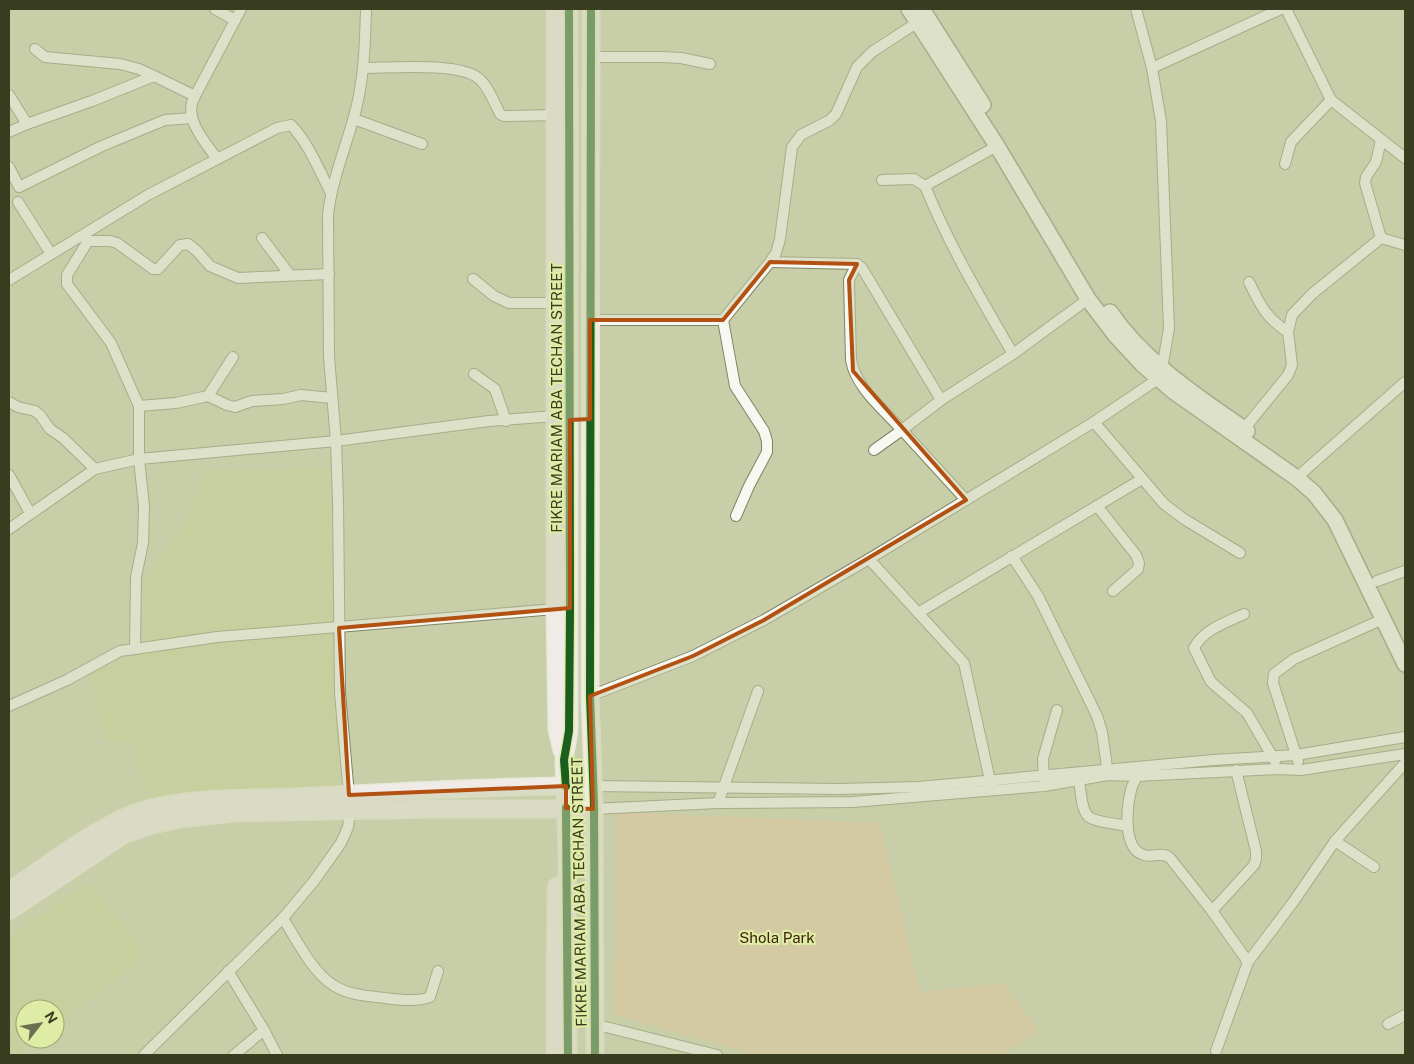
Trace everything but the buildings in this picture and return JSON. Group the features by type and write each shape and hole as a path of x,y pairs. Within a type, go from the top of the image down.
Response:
{"main road":[{"path":"555,9 555,303 563,418 556,609 557,729 564,760"},
{"name":"FIKRE MARIAM ABA TECHAN STREET","path":"568,1055 566,786 564,760 569,731 563,418 569,9"},
{"name":"FIKRE MARIAM ABA TECHAN STREET","path":"591,9 590,696 595,1055"},
{"path":"909,9 920,16 968,90 1006,142 1081,271 1114,318 1160,374 1244,429 1300,475 1335,520 1405,664"},
{"path":"968,90 997,146 1088,298 1116,336 1160,374 1194,407 1321,487 1345,521 1377,581 1405,644"},
{"path":"563,418 590,419"},
{"path":"9,911 30,887 70,849 136,813 160,806 194,802 592,786"},
{"path":"9,891 30,887 123,835 148,826 180,819 234,813 593,809"},
{"path":"555,1055 556,889 567,869"}],"street":[{"path":"215,9 235,20"},
{"path":"217,159 203,140 192,118 190,107 241,9"},
{"path":"349,795 341,709 336,441 329,357 328,214 331,193 341,154 354,119 363,68 366,9"},
{"path":"590,696 693,656 764,620 869,559 1094,422 1160,374 1168,328 1161,121 1152,68 1136,9"},
{"path":"1152,68 1281,9 1286,9 1331,100 1405,158"},
{"path":"723,320 776,253 780,238 792,147 801,135 830,120 836,114 857,67 872,52 920,16"},
{"path":"35,49 45,57 120,64 139,69 195,96"},
{"path":"592,57 663,56 710,64"},
{"path":"363,68 432,67 472,74 482,82 500,114 504,116 556,115"},
{"path":"9,132 154,76"},
{"path":"9,95 27,124"},
{"path":"1285,164 1291,142 1331,100"},
{"path":"9,167 19,187 102,146 164,120 192,118"},
{"path":"354,119 422,144"},
{"path":"9,280 51,254 86,238 148,195 277,128 291,126 314,160 331,193"},
{"path":"1381,140 1376,162 1364,183 1372,202 1381,238"},
{"path":"925,186 997,146"},
{"path":"882,180 914,179 925,186 934,208 984,305 1013,354"},
{"path":"18,202 51,254"},
{"path":"86,238 117,243 153,269 158,269 180,245 188,244 210,266 238,278 329,274"},
{"path":"86,238 67,276 67,284 111,343 139,406 140,459 144,506 143,537 136,577 135,649"},
{"path":"262,238 290,275"},
{"path":"1381,238 1405,244"},
{"path":"1244,429 1288,375 1292,365 1288,332 1292,315 1312,294 1381,238"},
{"path":"770,262 857,264 862,268 941,400"},
{"path":"857,264 849,280 851,360 853,371 861,385 966,500"},
{"path":"473,279 494,296 509,303 555,303"},
{"path":"1249,282 1259,303 1274,323 1288,332"},
{"path":"874,450 941,400 1013,354 1088,298"},
{"path":"590,320 723,320"},
{"path":"723,320 736,386 764,431 767,441 767,452 736,516"},
{"path":"208,396 233,357"},
{"path":"474,374 495,389 506,421"},
{"path":"1300,475 1405,382"},
{"path":"139,406 176,403 208,396 227,406 235,407 257,400 283,399 301,395 332,398"},
{"path":"9,402 18,407 35,411 50,428 95,469"},
{"path":"9,529 95,469 140,459 336,441 489,421 563,418"},
{"path":"1094,422 1164,504 1184,519 1240,553"},
{"path":"9,475 30,513"},
{"path":"918,613 1142,479"},
{"path":"1097,506 1136,555 1139,563 1138,569 1113,591"},
{"path":"1012,556 1038,596 1097,716 1102,732 1108,772"},
{"path":"869,559 964,663 992,790"},
{"path":"1377,581 1405,571"},
{"path":"9,706 67,680 120,651 217,637 556,609"},
{"path":"1244,614 1214,627 1199,639 1194,648 1211,682 1247,713 1279,768"},
{"path":"1301,770 1273,683 1274,674 1294,659 1383,619"},
{"path":"718,803 758,691"},
{"path":"1044,781 1043,759 1057,710"},
{"path":"593,809 718,803 853,802 992,790 1108,772 1296,755 1405,736"},
{"path":"592,786 840,789 909,787 990,780 1079,781 1108,772 1137,776 1279,768 1301,770 1405,754"},
{"path":"1216,1051 1248,962 1294,901 1334,841 1405,763"},
{"path":"1212,910 1254,865 1256,859 1256,851 1236,770"},
{"path":"1137,776 1131,788 1127,826 1130,841 1139,853 1144,856 1167,855 1212,910 1248,962"},
{"path":"1079,781 1084,807 1088,816 1094,820 1127,826"},
{"path":"144,1055 283,918 314,881 341,843 348,827 350,812"},
{"path":"1334,841 1374,867"},
{"path":"283,918 308,958 323,976 332,985 347,992 393,999 424,1000 430,997 438,971"},
{"path":"228,972 264,1030 277,1055"},
{"path":"1388,1024 1405,1015"},
{"path":"594,1024 716,1055"},
{"path":"234,1055 264,1030"}],"highlighted area":[{"path":"770,262 857,264 849,280 853,371 966,500 764,620 693,656 590,696 593,809 566,808 566,786 349,795 339,628 570,608 570,420 590,419 590,320 723,320"}],"shaded area":[{"path":"328,469 338,710 338,798 245,793 149,798 132,744 103,739 90,673 140,653 145,638 143,580 181,529 208,470"},
{"path":"88,883 139,942 142,959 65,1020 65,999 15,999 15,1049 24,1049 9,1055 9,937"}],"green space":[{"name":"Shola Park","path":"617,812 880,823 920,992 1004,983 1039,1032 1000,1055 758,1055 614,1015"}],"cycle path":[{"path":"566,786 564,760 569,731 570,611 569,9"},
{"path":"591,9 590,696 594,803 595,1055"},
{"path":"566,808 568,1055"}]}
